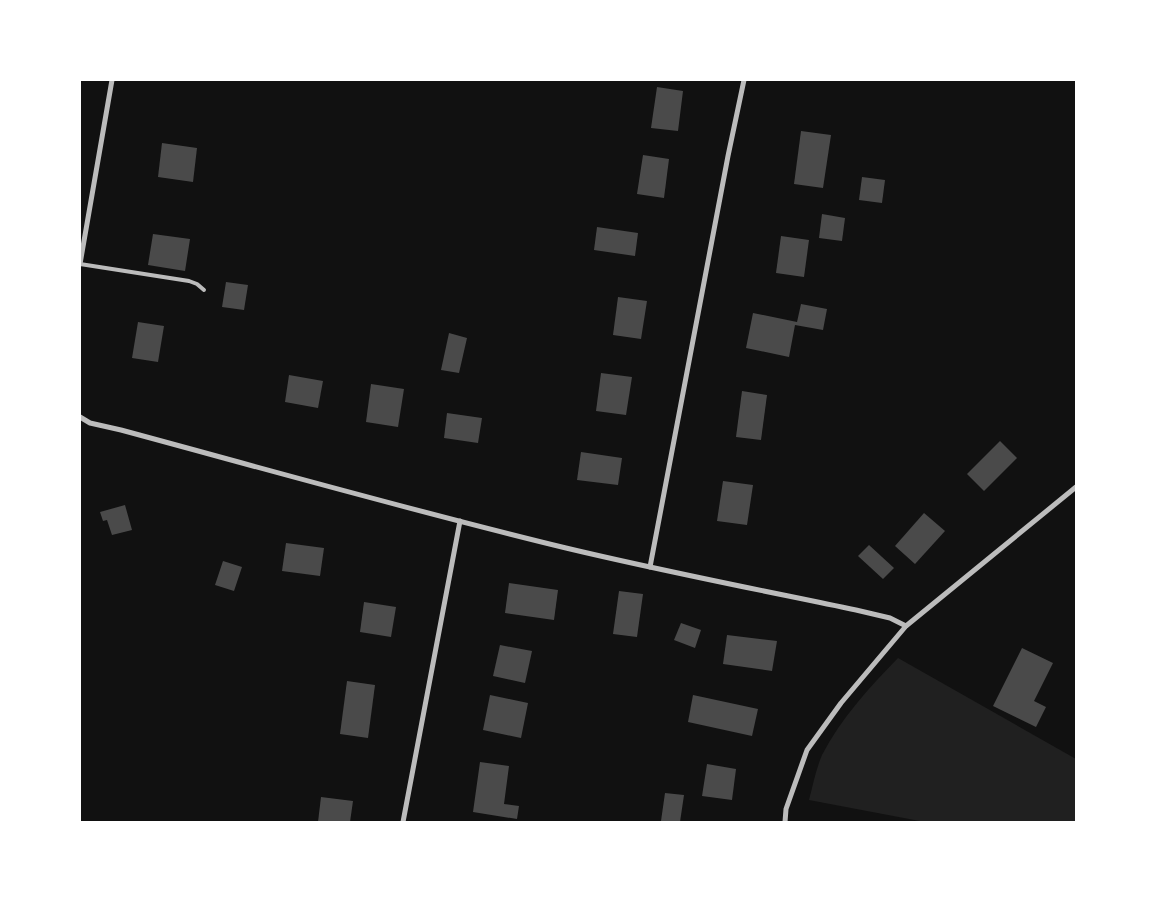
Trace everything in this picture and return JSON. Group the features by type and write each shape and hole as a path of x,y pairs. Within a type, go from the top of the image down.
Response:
{"street":[{"path":"80,264 112,80"},
{"path":"650,567 744,80"},
{"path":"80,417 90,422 460,522 650,567 856,610 890,618 906,626"},
{"path":"785,822 786,809 808,750 841,703 906,626 1076,487"},
{"path":"403,822 460,522"}],"lane":[{"path":"80,264 189,281 198,284 204,290"}],"shaded area":[{"path":"898,658 1076,759 1076,822 925,822 809,800 822,755 838,728 856,704"}],"building":[{"path":"657,87 683,91 678,131 651,128"},
{"path":"801,131 831,135 823,188 794,184"},
{"path":"162,143 197,148 193,182 158,177"},
{"path":"643,155 669,159 664,198 637,194"},
{"path":"862,177 885,180 882,203 859,200"},
{"path":"822,214 845,218 842,241 819,238"},
{"path":"597,227 638,233 635,256 594,250"},
{"path":"153,234 190,239 185,271 148,265"},
{"path":"781,236 809,240 804,277 776,273"},
{"path":"226,282 248,285 244,310 222,307"},
{"path":"618,297 647,301 641,339 613,335"},
{"path":"801,304 827,309 823,330 795,325 789,357 746,348 753,313 797,322"},
{"path":"138,322 164,326 158,362 132,358"},
{"path":"449,333 467,338 459,373 441,370"},
{"path":"601,373 632,377 626,415 596,411"},
{"path":"289,375 323,381 318,408 285,402"},
{"path":"371,384 404,389 398,427 366,422"},
{"path":"742,391 767,395 761,440 736,437"},
{"path":"447,413 482,418 478,443 444,438"},
{"path":"1000,441 1017,458 984,491 967,474"},
{"path":"581,452 622,458 618,485 577,480"},
{"path":"723,481 753,485 747,525 717,521"},
{"path":"125,505 132,530 112,535 107,520 103,521 100,512"},
{"path":"924,513 945,531 915,564 895,546"},
{"path":"286,543 324,548 320,576 282,571"},
{"path":"869,545 894,568 883,579 858,556"},
{"path":"223,561 242,567 234,591 215,585"},
{"path":"509,583 558,590 554,620 505,613"},
{"path":"619,591 643,594 637,637 613,634"},
{"path":"364,602 396,607 391,637 360,632"},
{"path":"681,623 701,630 695,648 674,640"},
{"path":"727,635 777,641 772,671 723,664"},
{"path":"500,645 532,651 525,683 493,676"},
{"path":"1022,648 1053,663 1034,701 1046,707 1036,727 993,706"},
{"path":"347,681 375,685 368,738 340,734"},
{"path":"490,695 528,703 521,738 483,730"},
{"path":"693,695 758,709 752,736 688,722"},
{"path":"480,762 509,766 504,804 519,806 517,819 473,812"},
{"path":"707,764 736,769 732,800 702,796"},
{"path":"665,793 684,795 680,822 661,821"},
{"path":"321,797 353,801 350,822 318,822"}]}
